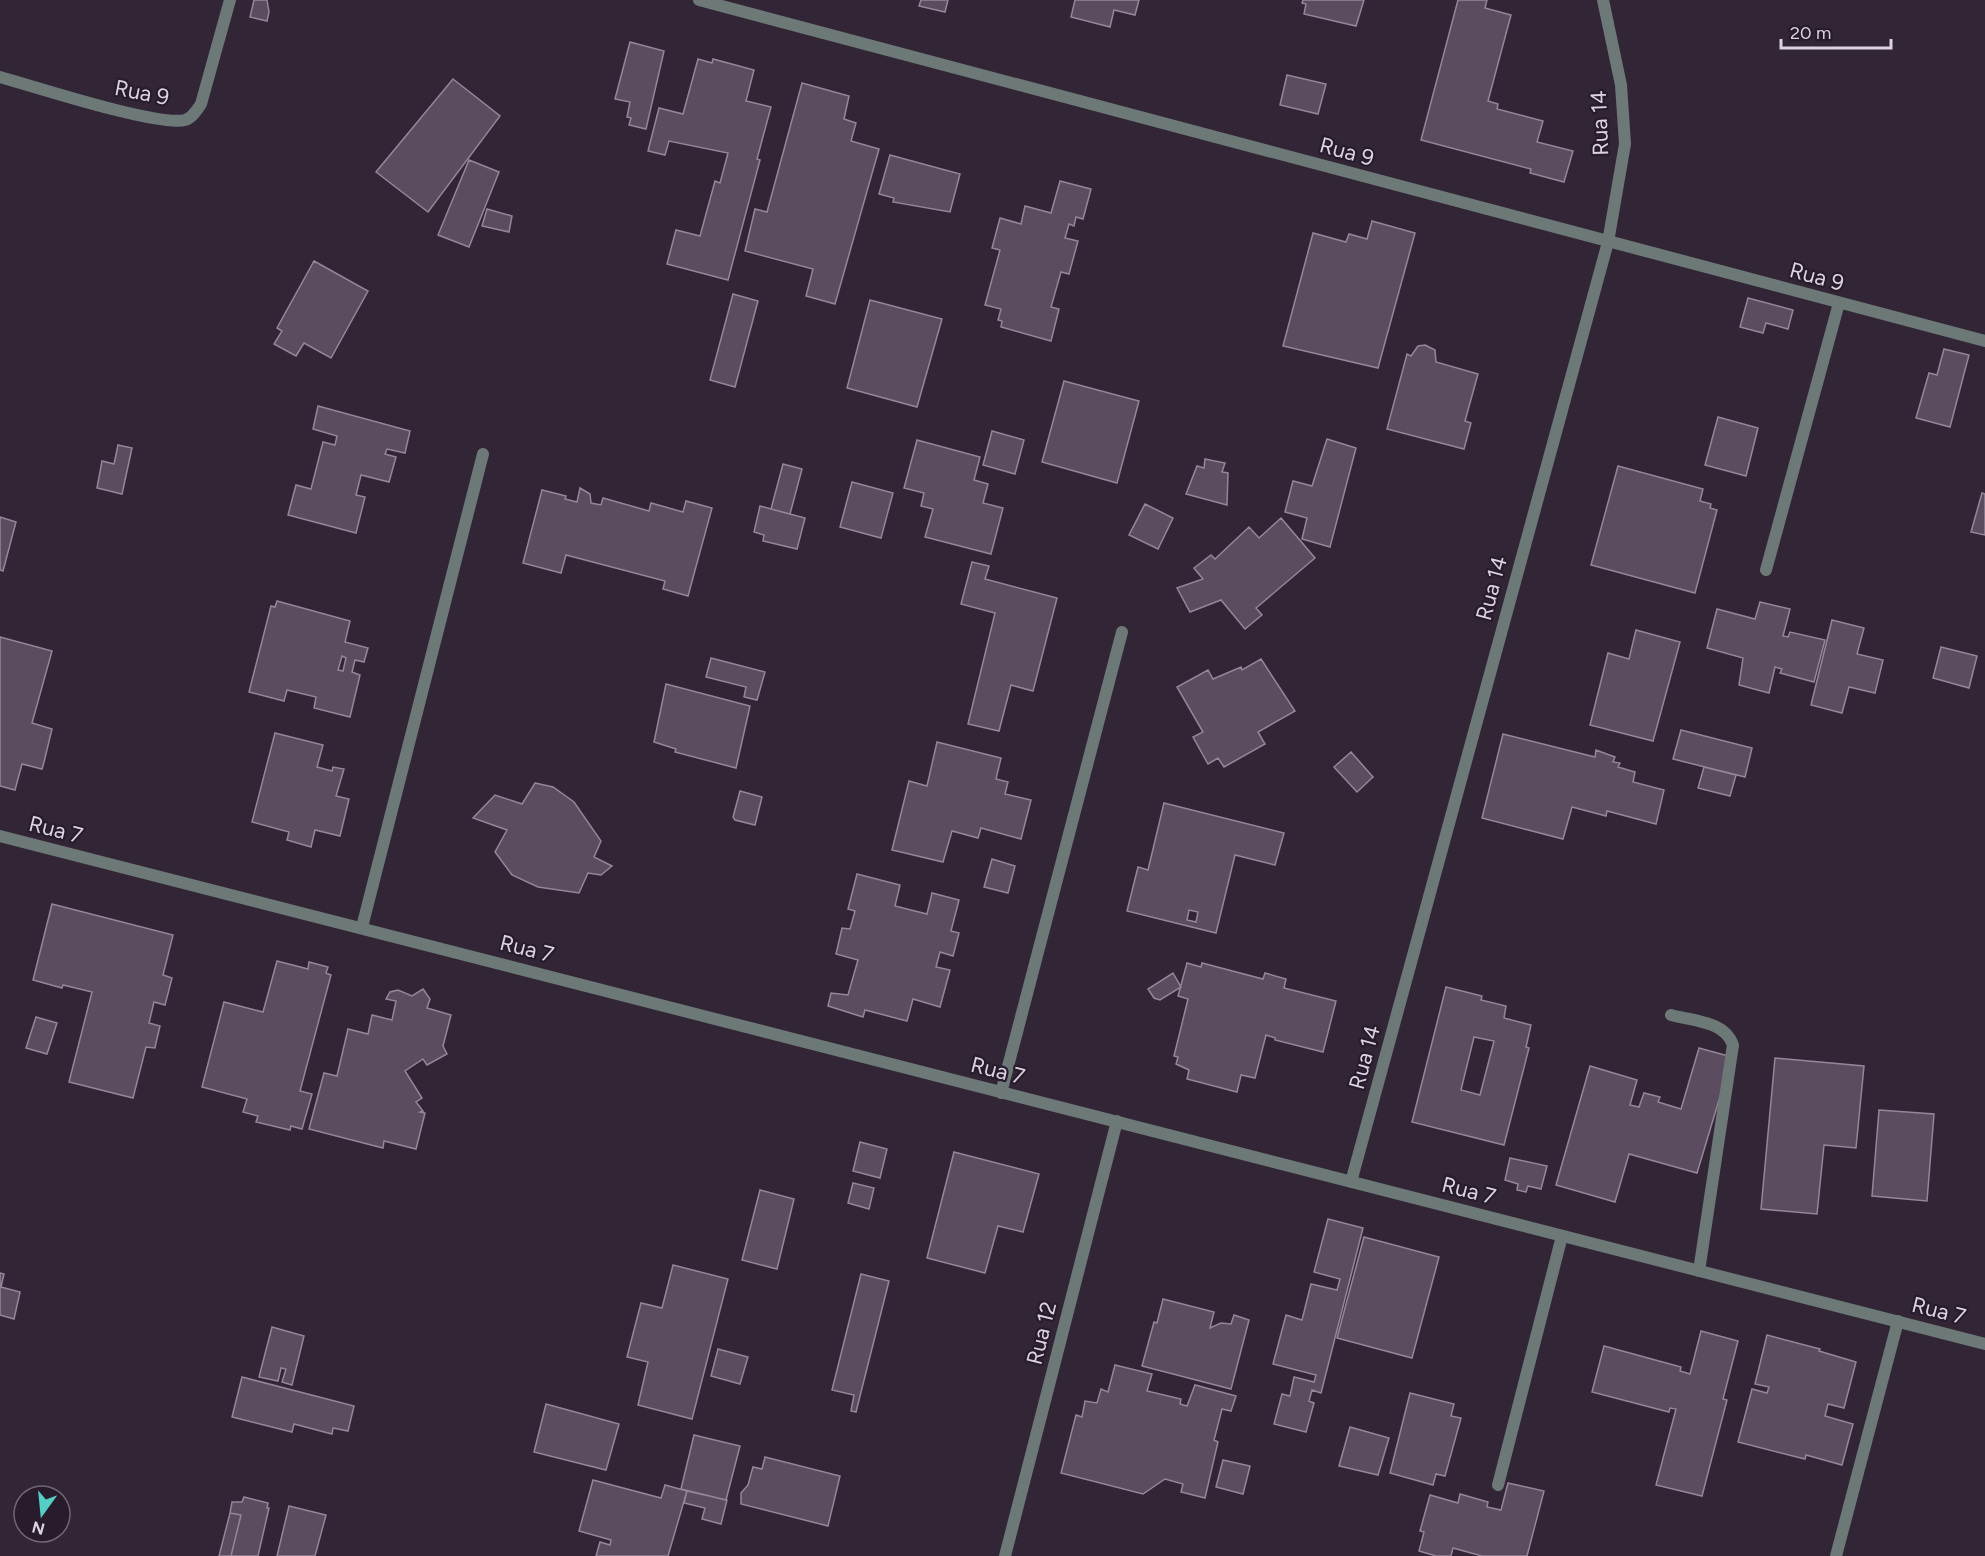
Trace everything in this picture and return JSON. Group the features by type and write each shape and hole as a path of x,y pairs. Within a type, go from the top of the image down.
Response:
{"street":[{"name":"Rua 9","path":"0,77 120,110 166,120 186,120 201,104 230,0"},
{"name":"Rua 9","path":"699,0 1608,243 1985,341"},
{"name":"Rua 14","path":"1352,1182 1608,243 1625,144 1620,85 1603,0"},
{"path":"1766,570 1839,303"},
{"path":"362,927 483,454"},
{"path":"1001,1093 1122,632"},
{"name":"Rua 7","path":"0,836 1985,1344"},
{"path":"1671,1015 1720,1028 1729,1033 1733,1045 1700,1271"},
{"name":"Rua 12","path":"1005,1556 1117,1121"},
{"path":"1498,1485 1562,1236"},
{"path":"1836,1556 1898,1321"}],"building":[{"path":"254,0 267,0 269,12 267,21 250,17"},
{"path":"921,0 948,0 945,12 919,6"},
{"path":"1075,0 1139,0 1135,15 1114,10 1110,27 1071,17"},
{"path":"1303,0 1364,0 1356,26 1304,14 1306,4 1302,3"},
{"path":"1458,0 1487,0 1485,8 1511,15 1488,101 1498,104 1497,109 1543,121 1537,142 1573,151 1564,182 1530,173 1531,169 1421,140"},
{"path":"630,42 664,51 646,129 629,125 631,118 627,117 630,102 615,99"},
{"path":"698,59 712,63 713,59 754,70 746,101 771,107 757,159 760,160 728,280 667,264 676,230 700,236 715,181 720,183 728,153 669,141 665,155 648,151 659,108 683,114"},
{"path":"1287,75 1326,84 1318,114 1280,105"},
{"path":"453,79 500,116 428,212 376,172"},
{"path":"802,83 849,96 844,119 856,123 851,141 879,149 835,304 806,296 813,269 745,251 755,209 767,212"},
{"path":"890,155 960,174 950,212 893,202 894,198 879,194"},
{"path":"469,160 499,172 469,247 438,235"},
{"path":"1060,181 1091,189 1083,219 1076,217 1074,226 1069,224 1065,238 1078,241 1069,274 1061,272 1051,307 1059,309 1051,341 1001,327 1002,321 998,320 1001,309 985,305 1000,250 992,248 1000,218 1021,224 1025,206 1051,213"},
{"path":"487,209 512,216 509,232 482,226"},
{"path":"1372,221 1415,233 1378,368 1283,346 1313,233 1346,242 1349,234 1367,239"},
{"path":"314,261 368,291 331,358 304,343 296,356 274,344 282,331 277,328"},
{"path":"733,294 758,301 735,387 710,380"},
{"path":"1748,298 1793,310 1788,329 1766,323 1763,333 1740,327"},
{"path":"870,300 942,319 917,407 847,388"},
{"path":"1425,345 1435,350 1436,362 1478,374 1465,421 1471,423 1464,449 1387,429 1407,354 1411,356 1418,346"},
{"path":"1944,349 1969,355 1950,427 1916,418 1929,373 1937,375"},
{"path":"1064,381 1139,401 1117,483 1042,462"},
{"path":"318,406 410,431 405,453 387,449 385,454 396,457 389,482 361,475 356,495 365,497 356,533 288,515 296,485 311,489 323,442 335,445 337,436 313,429"},
{"path":"1718,417 1758,428 1746,476 1705,465"},
{"path":"992,431 1024,440 1015,474 983,465"},
{"path":"1327,439 1356,448 1330,547 1302,539 1307,518 1285,512 1293,481 1312,486"},
{"path":"917,440 980,457 974,480 988,484 983,503 1003,508 991,554 925,537 933,509 921,506 924,493 904,488"},
{"path":"118,445 132,448 122,494 97,488 102,461 114,464"},
{"path":"1205,459 1225,463 1222,472 1228,473 1227,505 1186,494 1197,466 1204,468"},
{"path":"783,464 802,469 790,514 771,509"},
{"path":"1618,466 1703,489 1700,501 1711,504 1710,508 1717,510 1695,593 1591,565"},
{"path":"852,482 893,493 881,538 840,527"},
{"path":"580,488 590,494 591,503 601,505 603,498 649,511 651,503 683,512 686,501 712,508 688,596 663,589 665,581 566,555 561,573 523,563 542,490 566,496 565,499 577,502"},
{"path":"1982,493 1985,494 1985,535 1971,532"},
{"path":"1145,504 1173,518 1158,549 1129,535"},
{"path":"760,506 805,518 797,549 763,541 764,535 754,532"},
{"path":"0,517 16,522 3,571 0,570"},
{"path":"1281,518 1315,558 1256,608 1262,615 1245,629 1221,600 1190,612 1177,588 1203,579 1194,568 1211,555 1215,559 1249,527 1259,538"},
{"path":"972,562 989,566 985,579 1057,598 1033,691 1011,685 999,731 968,724 995,613 961,604"},
{"path":"277,601 350,621 345,642 368,648 364,662 355,660 352,672 360,675 350,717 314,708 316,697 287,690 284,701 249,692 271,606 275,607","holes":["342,656 346,658 343,671 338,670"]},
{"path":"1760,602 1790,609 1783,636 1788,637 1790,632 1825,640 1814,682 1780,673 1782,669 1775,667 1769,693 1739,685 1743,658 1707,648 1717,609 1755,619"},
{"path":"1832,620 1864,628 1857,654 1883,660 1875,693 1849,687 1842,713 1811,705"},
{"path":"1636,630 1680,642 1653,741 1590,725 1608,653 1629,659"},
{"path":"0,637 52,651 32,723 52,729 44,762 42,769 22,764 15,790 0,786"},
{"path":"1941,647 1977,656 1969,688 1933,678"},
{"path":"711,658 765,672 757,700 744,697 746,687 706,677"},
{"path":"1261,659 1295,711 1258,732 1265,744 1224,767 1218,758 1208,764 1193,737 1203,732 1177,687 1208,670 1213,679 1241,667 1242,670"},
{"path":"666,684 750,706 736,768 675,752 676,749 654,742"},
{"path":"1681,730 1752,748 1745,777 1673,759"},
{"path":"275,733 323,745 317,767 332,771 333,767 344,769 336,796 349,799 340,836 315,830 311,847 287,840 289,832 252,822"},
{"path":"1503,734 1595,757 1596,750 1615,757 1613,762 1620,763 1618,767 1635,772 1633,782 1664,790 1656,824 1607,811 1606,816 1572,807 1563,839 1482,818"},
{"path":"937,742 1001,758 996,779 1008,782 1005,794 1031,800 1021,839 981,828 978,838 952,831 943,862 892,850 909,781 927,786"},
{"path":"1351,752 1373,777 1357,792 1334,767"},
{"path":"1704,767 1736,775 1730,796 1698,788"},
{"path":"535,783 553,787 574,802 601,841 594,857 612,866 601,875 588,873 579,893 538,887 512,875 495,852 507,830 473,818 495,795 522,804"},
{"path":"740,791 762,797 755,825 735,820 733,817"},
{"path":"1164,803 1284,833 1275,865 1235,855 1216,933 1127,911 1138,867 1148,870","holes":["1189,910 1198,912 1196,922 1187,920"]},
{"path":"992,859 1015,866 1008,893 984,887"},
{"path":"857,874 900,885 895,906 927,914 932,893 959,900 951,931 959,933 953,956 940,952 936,967 950,970 940,1007 913,999 907,1021 865,1010 863,1017 828,1006 831,993 848,995 858,960 836,954 842,928 850,929 855,911 848,909"},
{"path":"52,904 173,935 163,975 172,978 165,1005 154,1002 149,1023 160,1026 155,1048 146,1047 133,1098 69,1082 92,992 63,985 62,988 33,980"},
{"path":"277,961 308,969 309,962 328,967 326,973 331,975 300,1091 312,1094 302,1129 291,1126 290,1130 256,1122 258,1116 243,1112 247,1099 202,1087 224,1002 263,1012"},
{"path":"1187,963 1201,967 1202,963 1263,979 1265,973 1286,979 1284,988 1336,1001 1323,1052 1275,1040 1266,1035 1255,1078 1241,1075 1237,1092 1187,1079 1189,1070 1176,1064 1178,1057 1174,1056 1188,999 1178,996"},
{"path":"1173,973 1181,987 1160,1000 1154,998 1148,989"},
{"path":"1446,987 1482,996 1481,1000 1506,1006 1504,1018 1531,1025 1526,1047 1529,1048 1504,1145 1412,1122","holes":["1474,1037 1494,1041 1480,1095 1461,1090"]},
{"path":"423,989 430,999 427,1008 451,1015 443,1046 447,1054 427,1065 423,1059 405,1071 422,1098 416,1102 423,1111 420,1112 425,1113 416,1149 384,1141 383,1148 309,1129 324,1073 337,1076 348,1029 368,1034 372,1015 392,1020 396,1001 386,999 390,992 398,990 412,996"},
{"path":"36,1017 57,1023 47,1054 26,1048"},
{"path":"1699,1048 1732,1057 1697,1173 1629,1154 1615,1202 1556,1185 1590,1066 1637,1080 1630,1105 1639,1107 1644,1093 1660,1097 1658,1102 1681,1109"},
{"path":"1775,1058 1864,1066 1856,1148 1824,1145 1817,1214 1761,1209"},
{"path":"1879,1110 1934,1114 1927,1201 1872,1196"},
{"path":"860,1142 887,1149 880,1178 853,1171"},
{"path":"954,1152 1039,1174 1023,1232 998,1226 985,1273 927,1258"},
{"path":"1510,1158 1547,1166 1541,1189 1528,1186 1526,1192 1517,1190 1518,1184 1505,1180"},
{"path":"853,1183 874,1188 869,1209 848,1203"},
{"path":"760,1190 794,1199 777,1269 742,1260"},
{"path":"1328,1219 1363,1228 1321,1393 1312,1390 1309,1401 1314,1403 1306,1432 1274,1424 1282,1394 1290,1396 1294,1377 1314,1382 1316,1375 1273,1364 1286,1315 1302,1320 1311,1284 1337,1290 1340,1279 1314,1272"},
{"path":"1364,1237 1439,1257 1412,1358 1337,1338"},
{"path":"673,1265 728,1279 692,1419 638,1405 648,1362 627,1357 641,1303 662,1308"},
{"path":"0,1273 4,1274 1,1287 20,1292 14,1319 0,1315"},
{"path":"861,1274 889,1281 856,1412 851,1411 854,1395 832,1390"},
{"path":"1163,1299 1214,1312 1210,1328 1221,1323 1231,1324 1234,1315 1249,1320 1231,1389 1142,1366"},
{"path":"272,1327 304,1336 292,1385 282,1382 286,1369 281,1368 278,1381 259,1377"},
{"path":"1701,1331 1738,1341 1723,1399 1727,1400 1702,1496 1656,1485 1676,1409 1670,1408 1669,1412 1592,1392 1604,1346 1681,1367 1680,1371 1690,1374"},
{"path":"1767,1335 1820,1349 1819,1351 1856,1362 1844,1408 1828,1404 1825,1416 1853,1424 1842,1465 1806,1455 1805,1459 1738,1442 1752,1389 1767,1393 1769,1387 1755,1384"},
{"path":"718,1349 748,1357 740,1384 711,1376"},
{"path":"1115,1365 1152,1374 1147,1391 1181,1399 1180,1404 1187,1406 1195,1385 1236,1396 1231,1411 1222,1409 1214,1440 1218,1442 1205,1498 1181,1492 1183,1484 1165,1479 1143,1494 1061,1473 1076,1415 1082,1417 1085,1401 1097,1403 1101,1389 1108,1392"},
{"path":"242,1377 354,1406 348,1431 333,1428 332,1434 294,1424 292,1432 232,1417"},
{"path":"1410,1393 1454,1404 1451,1416 1461,1418 1445,1476 1436,1474 1433,1485 1390,1473"},
{"path":"546,1404 619,1424 606,1470 534,1452"},
{"path":"1350,1427 1389,1438 1378,1475 1339,1466"},
{"path":"694,1435 740,1446 726,1500 681,1489"},
{"path":"765,1457 840,1476 828,1526 741,1504 741,1493 748,1485 753,1467 762,1469"},
{"path":"1223,1460 1250,1466 1243,1494 1216,1487"},
{"path":"593,1480 661,1498 665,1485 687,1491 668,1556 596,1556 600,1542 610,1545 611,1540 579,1531"},
{"path":"1508,1483 1544,1491 1527,1556 1482,1556 1453,1548 1451,1556 1436,1556 1419,1551 1424,1532 1420,1531 1430,1495 1458,1503 1460,1494 1488,1502 1487,1507 1501,1510"},
{"path":"687,1491 727,1500 721,1524 702,1519 705,1508 684,1503"},
{"path":"244,1497 268,1503 267,1508 269,1508 258,1556 231,1556 241,1515 230,1513 232,1502 242,1502"},
{"path":"289,1506 326,1515 315,1556 277,1556"},
{"path":"230,1513 241,1515 231,1556 219,1556"}]}
